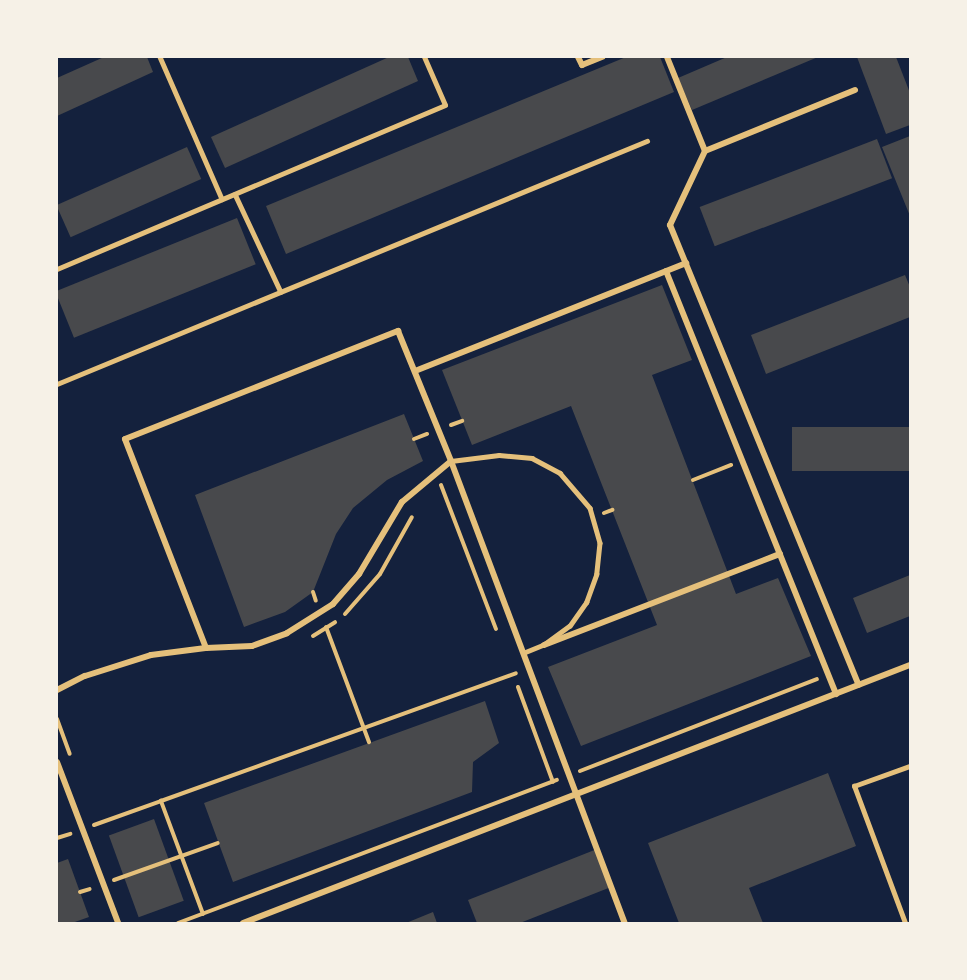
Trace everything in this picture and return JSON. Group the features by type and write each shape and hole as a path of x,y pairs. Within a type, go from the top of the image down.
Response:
{"street":[{"path":"578,57 582,65 602,57"},
{"path":"668,57 705,151"},
{"path":"855,90 705,151 670,225 859,685"},
{"path":"415,371 686,263"},
{"path":"666,271 836,694"},
{"path":"206,648 125,439 398,331 451,461 624,923"},
{"path":"57,690 85,676 151,655 206,648 252,646 287,633 333,604 359,574 402,502 451,461"},
{"path":"544,645 780,554"},
{"path":"243,923 910,665"},
{"path":"57,762 118,923"}],"lane":[{"path":"160,57 222,199"},
{"path":"57,269 445,105 424,57"},
{"path":"57,384 647,141"},
{"path":"235,194 281,292"},
{"path":"451,461 499,455 532,458 560,474 590,508 600,543 597,574 587,602 570,626 544,645 524,653"},
{"path":"905,923 854,786 910,766"}],"path":[{"path":"693,480 742,461"},
{"path":"436,472 497,630"},
{"path":"312,592 316,603"},
{"path":"324,624 369,742"},
{"path":"509,663 553,782"},
{"path":"83,829 530,668"},
{"path":"178,923 569,776 829,675"},
{"path":"161,801 203,914"},
{"path":"112,881 218,843"},
{"path":"80,892 91,888"}],"building":[{"path":"104,57 147,57 153,72 57,116 57,78"},
{"path":"389,57 408,57 418,81 225,168 211,137"},
{"path":"626,57 660,57 674,92 286,254 266,206"},
{"path":"727,57 818,57 692,110 678,78"},
{"path":"857,57 896,57 910,93 910,125 886,134"},
{"path":"910,136 910,216 882,147"},
{"path":"877,139 892,178 715,246 700,207"},
{"path":"187,147 201,179 71,237 57,205"},
{"path":"237,218 256,264 74,338 57,291"},
{"path":"905,275 910,287 910,317 766,374 751,335"},
{"path":"662,285 692,360 652,375 736,594 778,578 811,656 581,746 548,667 657,625 571,406 472,445 442,370"},
{"path":"404,414 423,461 387,480 353,508 336,534 313,592 285,612 244,627 195,495"},
{"path":"792,427 910,427 910,471 792,471"},
{"path":"910,575 910,616 867,633 853,598"},
{"path":"485,701 499,743 473,762 472,792 233,882 204,803"},
{"path":"828,773 856,846 749,888 763,923 679,923 648,843"},
{"path":"154,819 184,901 139,917 109,835"},
{"path":"597,849 611,887 520,923 477,923 468,900"},
{"path":"68,859 89,917 72,923 57,923 57,863"},
{"path":"433,912 437,923 406,923"}]}
